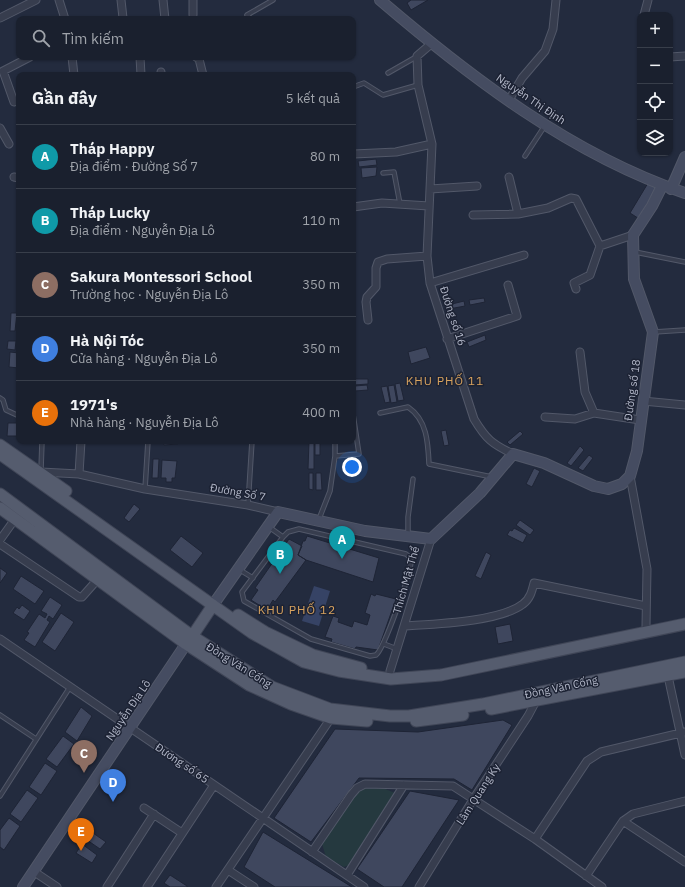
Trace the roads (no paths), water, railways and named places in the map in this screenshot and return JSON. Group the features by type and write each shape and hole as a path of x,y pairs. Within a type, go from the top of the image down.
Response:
{"main road":[{"path":"0,445 126,542 252,633 304,662 339,671 391,679 441,675 685,624"},
{"path":"0,454 38,475"},
{"name":"Đồng Văn Cống","path":"0,494 101,575 249,685 291,704 331,718 396,724 434,720 685,662"},
{"name":"Đồng Văn Cống","path":"0,508 101,575"},
{"path":"15,519 21,510"},
{"path":"189,640 213,605"},
{"path":"213,605 229,610 265,632 313,655 352,666 390,671 417,671 454,666 685,618"},
{"name":"Đồng Văn Cống","path":"189,640 272,687 330,709 390,716 409,716 668,676 685,672"}],"street":[{"path":"0,18 36,0"},
{"path":"60,0 64,16"},
{"path":"121,0 123,16"},
{"path":"163,0 165,16"},
{"path":"193,0 193,15"},
{"name":"Nguyễn Thị Định","path":"380,0 431,44 509,100 579,145 667,187 685,193"},
{"path":"509,100 522,78 545,51 553,29 556,0"},
{"path":"645,12 648,0"},
{"path":"417,56 431,44"},
{"name":"Đường số 16","path":"417,56 418,85 432,144 427,256 430,283 474,419 484,436 495,446 513,454 544,463 594,486 608,489 622,484 630,476"},
{"path":"673,58 685,56"},
{"path":"14,102 2,71 24,60"},
{"path":"72,60 74,72"},
{"path":"140,60 141,72"},
{"path":"198,60 202,72"},
{"path":"0,128 9,144"},
{"path":"356,154 396,152 432,144"},
{"name":"Đường số 18","path":"646,626 647,569 630,476 637,450 653,332 634,279 632,252 633,235 652,206 667,187 685,157"},
{"path":"509,177 518,214"},
{"path":"430,189 476,186"},
{"path":"473,215 518,214 548,208 574,198 576,199 600,246 590,275 574,283 576,289"},
{"path":"356,207 382,203 429,206"},
{"path":"600,246 633,235"},
{"path":"430,283 524,255"},
{"path":"368,320 366,302 376,287 376,268 378,262 387,259 427,256"},
{"path":"447,339 517,316 508,285"},
{"path":"580,352 585,392 594,413"},
{"path":"643,401 685,405"},
{"path":"545,417 575,419 594,413 640,420"},
{"path":"79,474 81,444"},
{"name":"Thích Mật Thể","path":"390,671 431,539 448,524 513,454"},
{"name":"Đường Số 7","path":"38,475 79,474 146,489 248,505 365,531 408,538 431,539"},
{"path":"213,605 238,568 269,527 278,512"},
{"path":"0,540 15,519"},
{"path":"0,544 79,597 82,597 101,575"},
{"path":"405,626 482,618 509,612 523,604 530,595 534,583 646,606"},
{"name":"Đương số 65","path":"0,639 364,887"},
{"name":"Nguyễn Địa Lô","path":"23,887 189,640"},
{"path":"668,676 683,733 685,754"},
{"name":"Lâm Quang Ky","path":"419,887 474,798 512,742 537,696"},
{"path":"216,887 262,817 331,718"},
{"path":"535,840 587,761 601,752 683,733"},
{"path":"312,852 357,788 365,784 453,786 474,798 602,887"},
{"path":"347,876 404,784"},
{"path":"147,887 214,785"},
{"path":"586,876 623,821 633,814 685,801"},
{"path":"144,808 182,833"},
{"path":"106,887 154,814"},
{"path":"623,821 685,862"},
{"path":"228,870 254,887"},
{"path":"33,871 57,887"}],"lane":[{"path":"249,16 248,15 273,0"},
{"path":"388,73 417,56"},
{"path":"356,86 364,83 383,95 418,85"},
{"path":"525,156 546,124"},
{"path":"383,172 394,172 400,204"},
{"path":"632,252 685,262"},
{"path":"653,332 685,330"},
{"path":"0,398 3,400 6,410 16,415"},
{"path":"380,413 408,407 415,412 427,435 430,464 492,478"},
{"path":"335,456 359,454 356,434"},
{"path":"38,475 42,444"},
{"path":"146,489 148,444"},
{"path":"248,505 252,444"},
{"path":"318,520 330,491 335,456 335,444"},
{"path":"408,538 408,516 413,479"},
{"path":"269,527 283,537"},
{"path":"299,529 406,554 410,558 411,563 407,579 384,644 380,653 370,656 311,639 244,601 242,592 252,578 283,537 288,532 299,529"},
{"path":"238,568 252,578"},
{"path":"407,579 418,582"},
{"path":"384,644 397,649"},
{"path":"0,796 36,738 71,687"},
{"path":"0,715 36,738"}],"water":[{"path":"314,586 330,591 319,626 302,621"}],"place":[{"name":"Tháp Happy","path":"342,559"},
{"name":"Tháp Lucky","path":"280,574"},
{"name":"Sakura Montessori School","path":"84,773"},
{"name":"Hà Nội Tóc","path":"113,802"},
{"name":"1971's","path":"81,851"}],"district":[{"name":"KHU PHỐ 11","path":"445,380"},
{"name":"KHU PHỐ 12","path":"297,609"}]}
